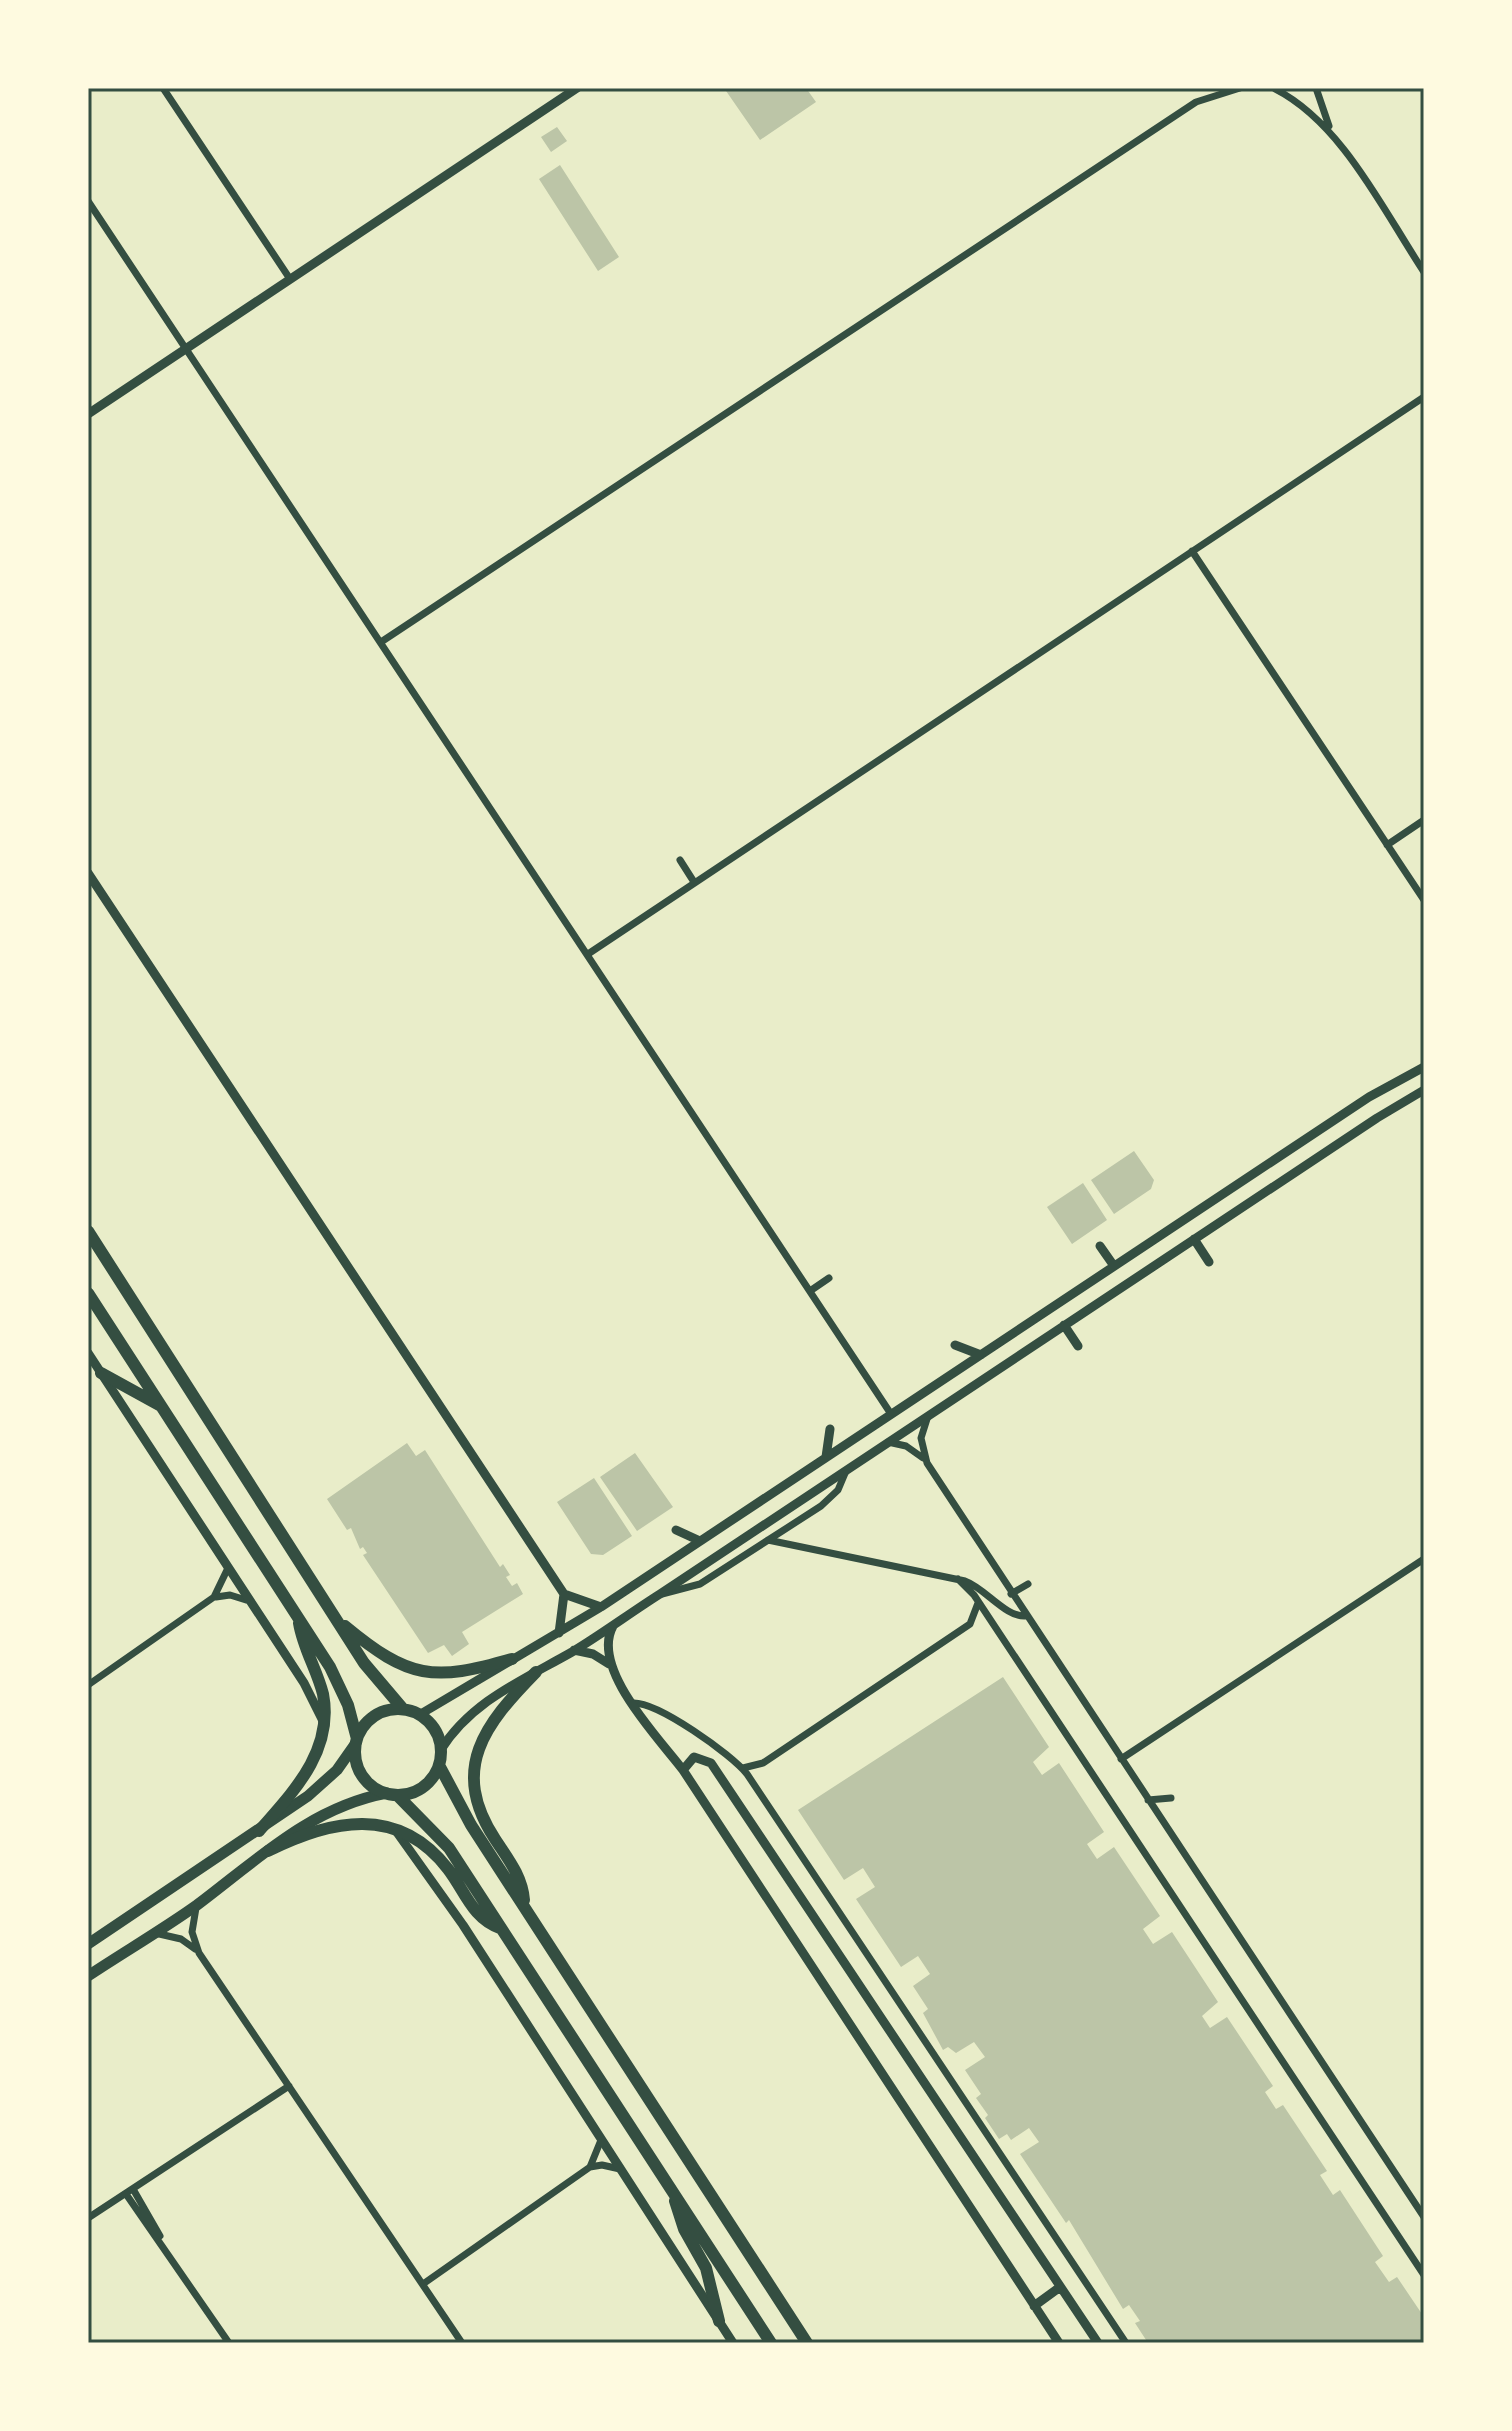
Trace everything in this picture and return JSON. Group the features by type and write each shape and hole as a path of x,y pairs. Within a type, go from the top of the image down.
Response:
{"highway":[{"path":"88,1231 373,1676 403,1709 419,1715 435,1730 440,1758 460,1808 807,2343"},
{"path":"88,1293 299,1616 341,1686 356,1741 355,1754 361,1774 377,1789 392,1794 449,1848 771,2343"},
{"path":"101,1373 164,1408"},
{"path":"259,1831 311,1768 323,1722 323,1695 304,1642 299,1616"},
{"path":"336,1619 390,1661 422,1672 456,1674 512,1659"},
{"path":"524,1904 519,1876 481,1813 473,1780 483,1733 536,1672"},
{"path":"356,1741 374,1716 403,1709"},
{"path":"392,1794 423,1787 440,1758"},
{"path":"268,1851 304,1833 330,1826 372,1823 396,1831 441,1861 477,1914 500,1928"},
{"path":"674,2194 677,2214 706,2268 719,2321"}],"main road":[{"path":"88,1944 319,1788 356,1741"},
{"path":"88,1976 197,1905 330,1809 392,1794"}],"street":[{"path":"163,88 290,279"},
{"path":"88,414 577,88"},
{"path":"381,642 1196,102 1209,88"},
{"path":"1196,102 1240,88"},
{"path":"1275,88 1313,113 1333,135 1424,272"},
{"path":"1316,88 1333,135"},
{"path":"88,201 891,1414"},
{"path":"588,954 1424,397"},
{"path":"1192,551 1424,900"},
{"path":"1387,845 1424,820"},
{"path":"680,860 694,882"},
{"path":"88,873 564,1594 601,1607"},
{"path":"419,1715 601,1607 1369,1097 1424,1067"},
{"path":"440,1758 456,1728 477,1708 660,1594 1424,1090"},
{"path":"1194,1239 1209,1262"},
{"path":"1100,1246 1114,1266"},
{"path":"810,1291 829,1278"},
{"path":"1064,1325 1078,1346"},
{"path":"955,1345 981,1355"},
{"path":"88,1353 246,1600 304,1683 323,1722"},
{"path":"927,1463 921,1438 929,1415"},
{"path":"826,1457 830,1429"},
{"path":"888,1442 914,1450 927,1463 1424,2217"},
{"path":"660,1594 700,1584 827,1502 838,1490 846,1469"},
{"path":"676,1530 700,1541"},
{"path":"768,1540 958,1579 985,1591 1015,1615 1026,1616"},
{"path":"1121,1759 1424,1559"},
{"path":"214,1597 227,1570"},
{"path":"958,1579 978,1602 1424,2275"},
{"path":"1011,1594 1028,1584"},
{"path":"559,1633 564,1594"},
{"path":"88,1685 214,1597 230,1595 246,1600"},
{"path":"743,1768 763,1763 970,1624 976,1616 978,1602"},
{"path":"609,1664 607,1642 615,1623"},
{"path":"574,1650 593,1654 609,1664 633,1703 683,1770 1059,2343"},
{"path":"633,1703 655,1708 743,1768 1126,2343"},
{"path":"683,1770 694,1757 711,1763 1098,2343"},
{"path":"1148,1800 1171,1798"},
{"path":"396,1831 421,1862 733,2343"},
{"path":"197,1905 192,1932 199,1953 462,2343"},
{"path":"153,1933 181,1939 199,1953"},
{"path":"88,2218 289,2086"},
{"path":"590,2167 601,2139"},
{"path":"423,2284 590,2167 602,2165 620,2169"},
{"path":"130,2191 229,2343"},
{"path":"1034,2306 1060,2287"}],"building":[{"path":"724,88 806,88 816,102 760,140"},
{"path":"557,127 567,141 551,152 541,137"},
{"path":"560,165 619,257 598,271 539,179"},
{"path":"1134,1151 1154,1180 1151,1189 1114,1214 1091,1180"},
{"path":"1083,1183 1107,1220 1072,1244 1047,1207"},
{"path":"407,1443 416,1456 425,1450 500,1567 503,1564 512,1586 517,1583 523,1594 462,1632 469,1644 452,1656 444,1645 428,1653 363,1555 367,1553 363,1547 360,1549 351,1528 347,1530 327,1499"},
{"path":"635,1453 673,1507 637,1531 600,1477"},
{"path":"594,1478 632,1536 603,1555 591,1554 557,1502"},
{"path":"1003,1677 1049,1747 1033,1762 1042,1775 1059,1763 1104,1832 1087,1844 1097,1859 1114,1847 1160,1916 1143,1929 1153,1944 1172,1932 1218,2002 1202,2016 1210,2028 1227,2017 1273,2086 1265,2092 1276,2109 1283,2105 1327,2171 1320,2175 1333,2195 1340,2190 1383,2256 1375,2262 1389,2282 1397,2277 1424,2317 1424,2343 1148,2343 1135,2323 1140,2321 1129,2305 1123,2309 1069,2220 1066,2223 1020,2154 1039,2142 1029,2128 1011,2140 1007,2134 999,2139 985,2118 988,2115 976,2098 981,2094 965,2070 985,2057 974,2042 956,2053 948,2047 943,2050 923,2013 928,2009 913,1986 930,1974 918,1956 901,1967 856,1899 875,1887 863,1868 844,1880 798,1810"}]}
